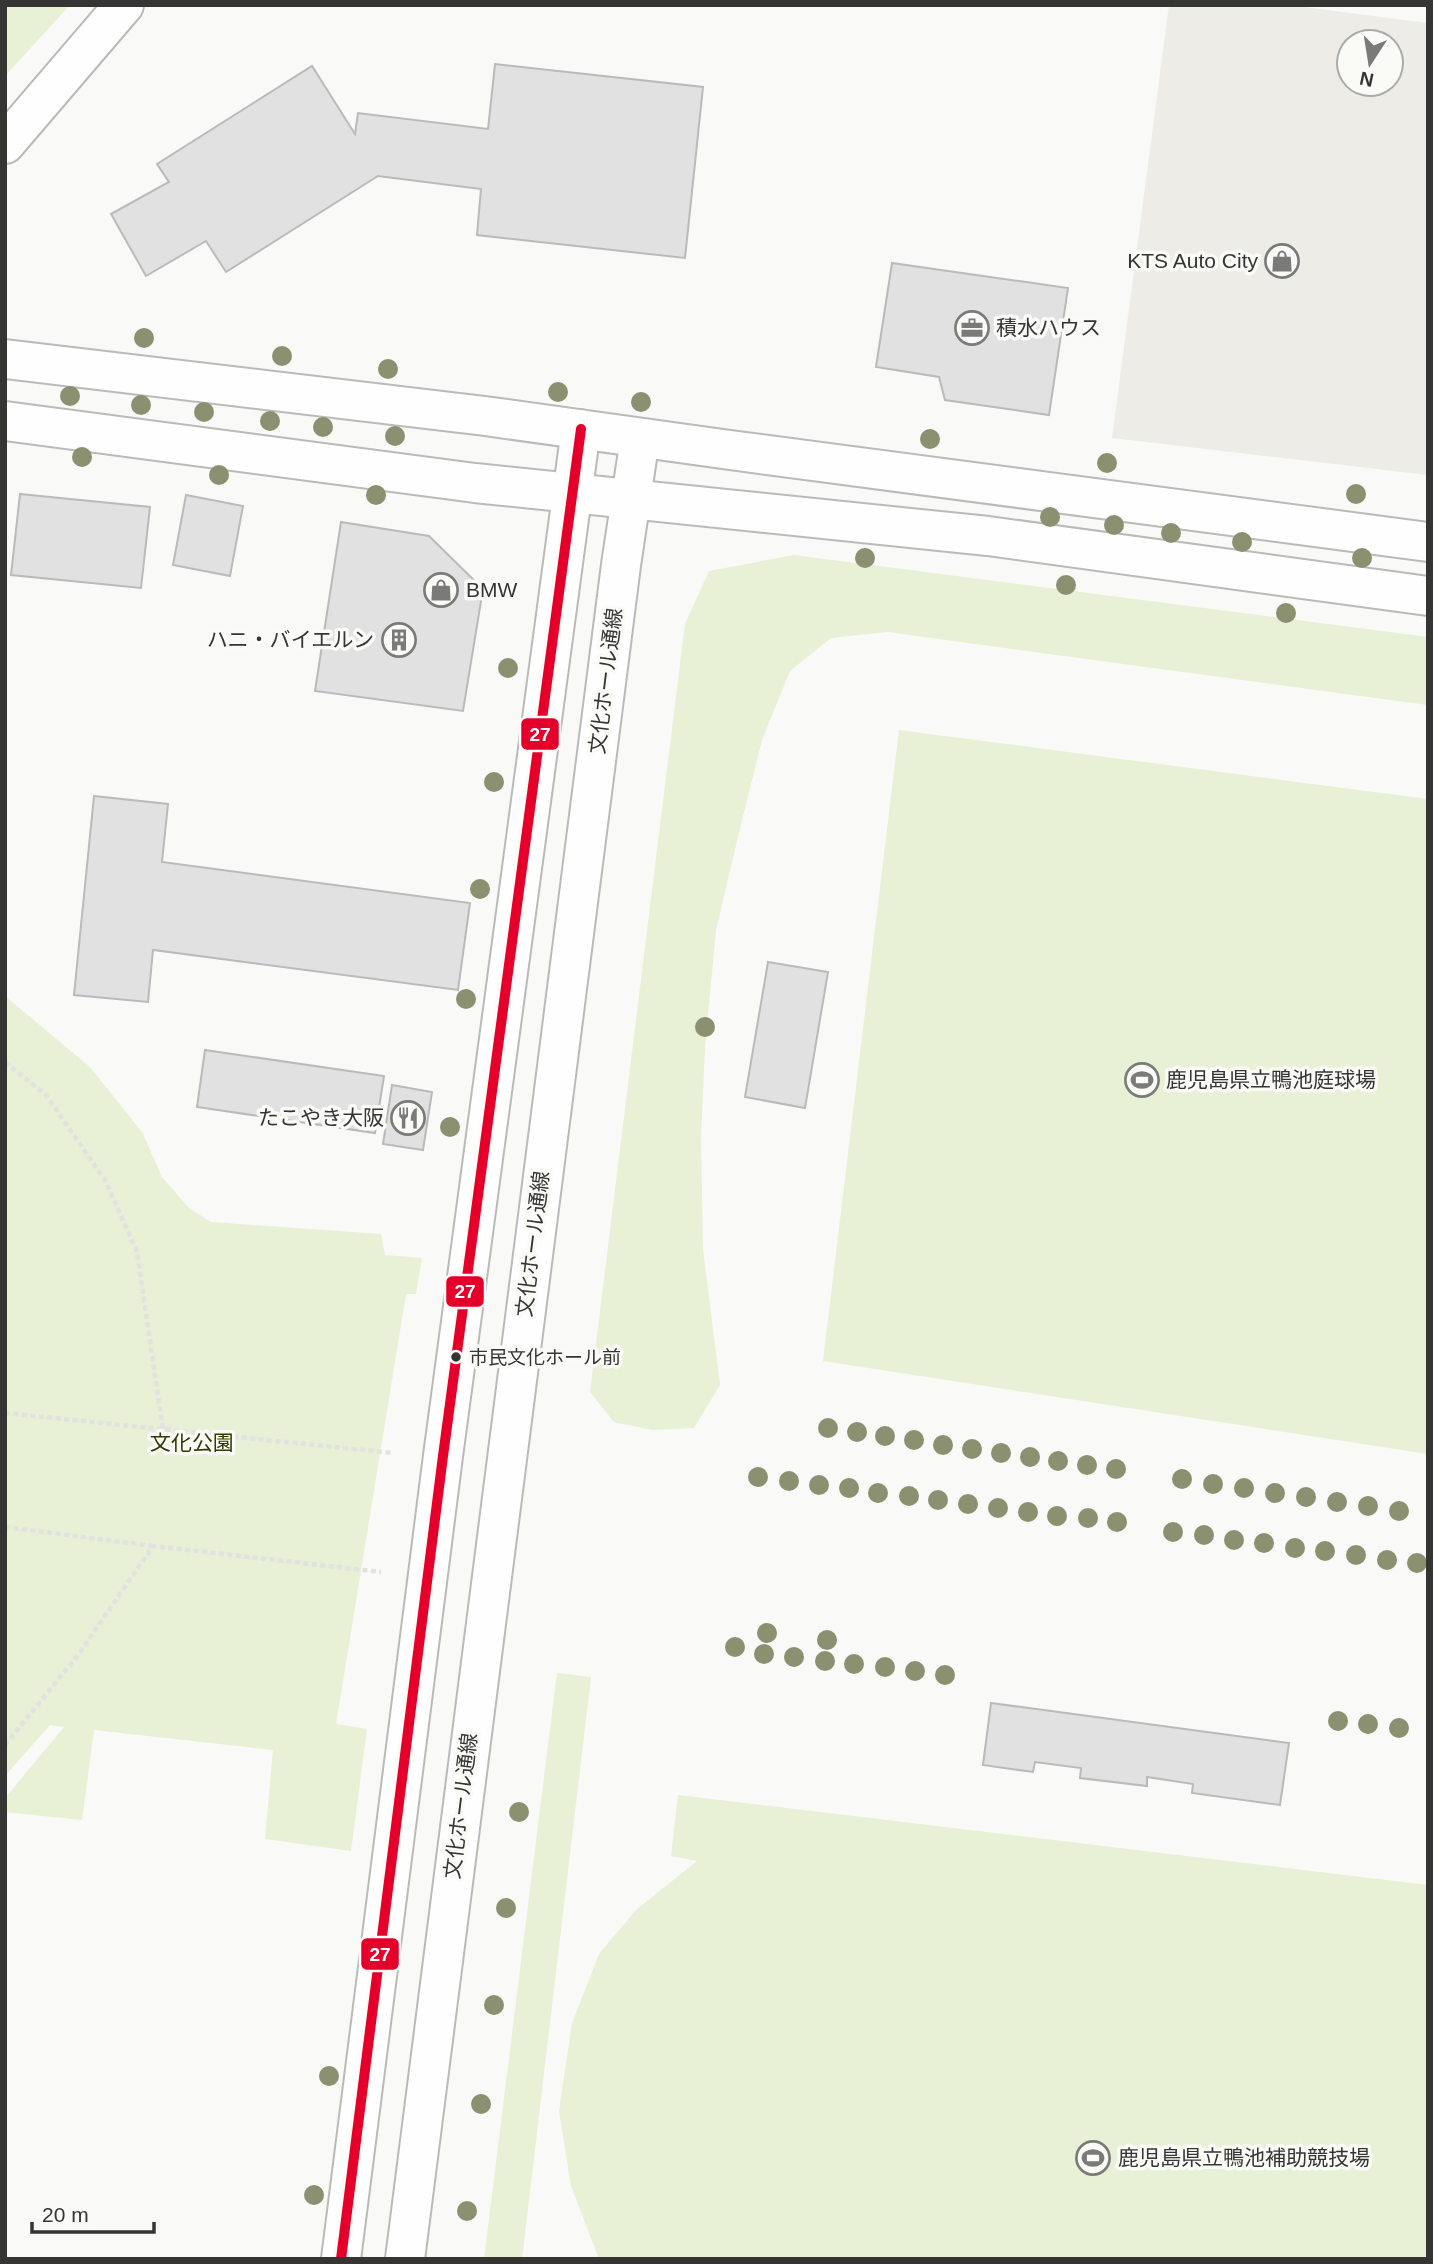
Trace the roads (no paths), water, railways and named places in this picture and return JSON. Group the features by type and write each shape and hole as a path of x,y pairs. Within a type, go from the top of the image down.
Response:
{"street":[{"path":"5,144 124,5"},
{"path":"5,359 485,416 1428,542"},
{"path":"5,421 462,482 988,536 1428,596"},
{"path":"341,2259 443,1456 581,429"},
{"name":"文化ホール通線","path":"405,2259 499,1510 639,438"}],"place":[{"name":"KTS Auto City","path":"1282,261"},
{"name":"積水ハウス","path":"972,328"},
{"name":"BMW","path":"441,590"},
{"name":"ハニ・バイエルン","path":"399,640"},
{"name":"鹿児島県立鴨池庭球場","path":"1142,1080"},
{"name":"たこやき大阪","path":"408,1118"},
{"name":"市民文化ホール前","path":"456,1357"},
{"name":"鹿児島県立鴨池補助競技場","path":"1093,2158"}],"park label":[{"name":"文化公園","path":"192,1443"}]}
